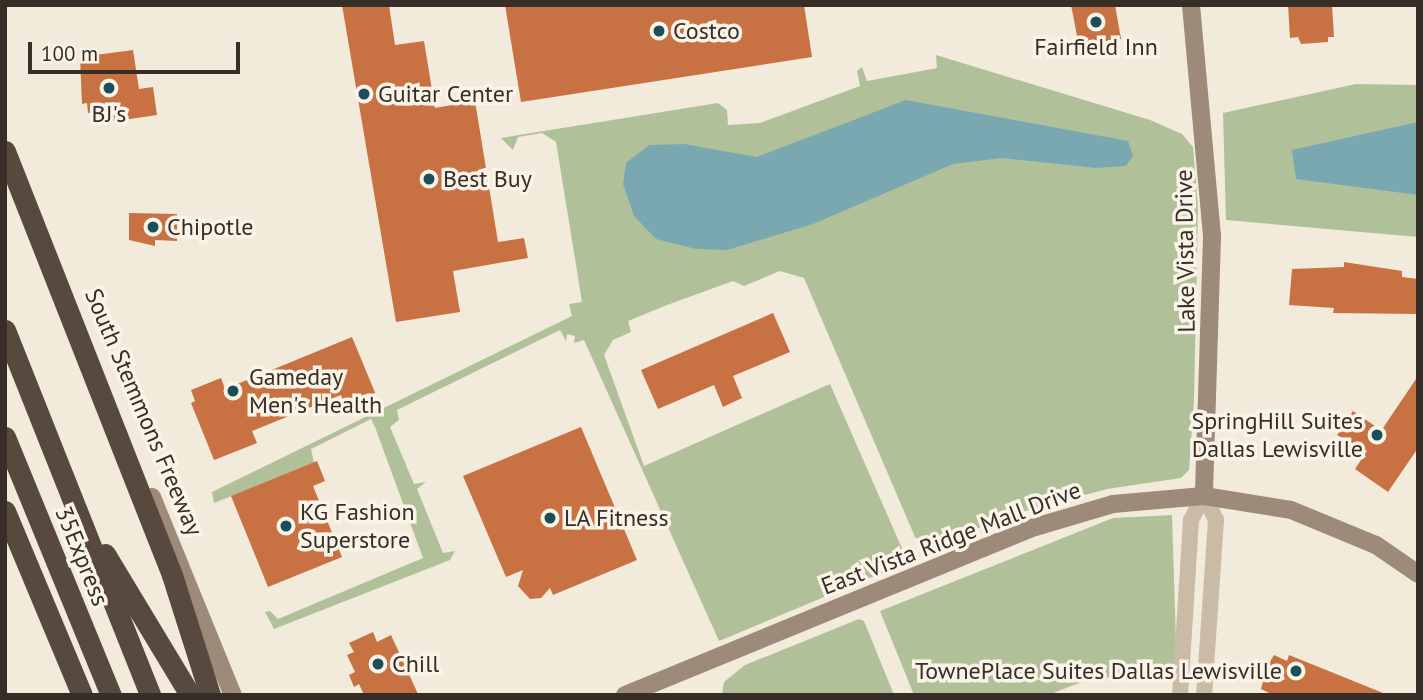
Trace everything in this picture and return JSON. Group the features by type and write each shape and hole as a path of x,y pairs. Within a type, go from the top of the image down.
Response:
{"highway":[{"path":"5,150 172,575 210,695"},
{"path":"5,330 150,695"},
{"name":"35Express","path":"5,436 111,695"},
{"path":"73,502 190,695"},
{"path":"5,511 82,695"}],"main road":[{"name":"Lake Vista Drive","path":"1191,5 1212,237 1203,496"},
{"name":"South Stemmons Freeway","path":"5,150 233,695"},
{"name":"East Vista Ridge Mall Drive","path":"625,695 1056,520 1114,504 1203,496 1251,501 1315,517 1376,545 1418,574"}],"street":[{"name":"Lake Vista Drive","path":"1180,695 1191,520 1203,496"},
{"name":"Lake Vista Drive","path":"1203,496 1216,520 1204,695"}],"green space":[{"path":"936,55 1150,120 1182,134 1193,147 1198,208 1194,400 1189,470 1181,478 1107,489 1022,512 925,548 915,537 804,278 780,271 744,286 733,281 628,321 631,332 613,340 604,355 644,466 830,384 904,553 903,564 719,641 584,340 574,343 575,336 567,334 566,341 560,330 397,410 399,420 390,427 414,484 426,482 417,489 443,553 455,551 450,560 274,629 265,612 270,611 278,619 423,558 375,427 371,419 311,449 314,463 214,503 212,492 572,316 569,304 582,302 556,142 542,133 518,137 513,150 501,138 718,103 727,110 728,125 760,123 860,86 857,71 862,67 867,81 937,68"},
{"path":"1356,84 1418,85 1418,237 1226,220 1223,113"},
{"path":"1172,515 1177,675 1092,678 1048,695 914,695 880,611 1113,518"},
{"path":"859,619 864,621 894,695 722,695 724,682 745,665"}],"water":[{"path":"906,100 1128,141 1133,156 1126,166 1096,168 1002,158 953,164 813,224 727,250 696,249 656,239 634,216 623,184 626,163 649,145 684,144 757,157"},
{"path":"1418,122 1418,195 1296,179 1292,150"}],"building":[{"name":"Best Buy","path":"342,5 389,5 395,45 424,41 435,108 475,101 498,242 524,238 528,258 453,271 460,312 396,322"},
{"name":"Costco","path":"505,5 804,5 812,57 521,102"},
{"name":"Fairfield Inn","path":"1071,5 1115,5 1121,39 1079,46"},
{"path":"1288,5 1332,5 1334,37 1328,37 1328,42 1301,44 1298,37 1290,38"},
{"name":"BJ's","path":"133,50 139,89 153,87 157,115 96,124 94,112 88,113 87,103 82,104 80,57"},
{"name":"Chipotle","path":"129,213 177,214 177,241 155,240 155,246 129,240"},
{"path":"1344,262 1402,271 1402,277 1418,279 1418,314 1333,313 1334,308 1289,305 1292,269 1344,267"},
{"path":"773,313 790,352 733,376 742,398 723,407 714,385 658,409 641,370"},
{"path":"352,337 376,395 346,408 341,395 252,431 257,443 214,460 191,403 195,401 191,390 221,378 225,389"},
{"name":"SpringHill Suites Dallas Lewisville","path":"1418,376 1418,448 1388,492 1355,469 1367,451 1337,435 1353,411 1375,426 1372,430 1379,434"},
{"name":"LA Fitness","path":"581,427 637,560 553,595 550,588 541,598 530,599 518,586 523,570 506,577 463,476"},
{"name":"KG Fashion Superstore","path":"317,461 325,481 313,486 342,557 268,587 231,496"},
{"name":"Chill","path":"373,632 377,642 391,635 418,694 364,695 359,684 354,687 349,675 355,672 347,655 354,652 349,643"},
{"name":"TownePlace Suites Dallas Lewisville","path":"1274,655 1287,661 1289,655 1388,695 1273,695 1261,689 1263,681 1259,679"}],"place":[{"name":"Fairfield Inn","path":"1096,22"},
{"name":"Costco","path":"659,31"},
{"name":"BJ's","path":"109,88"},
{"name":"Guitar Center","path":"364,94"},
{"name":"Best Buy","path":"429,179"},
{"name":"Chipotle","path":"153,227"},
{"name":"Gameday Men's Health","path":"233,391"},
{"name":"SpringHill Suites Dallas Lewisville","path":"1377,435"},
{"name":"LA Fitness","path":"550,518"},
{"name":"KG Fashion Superstore","path":"286,526"},
{"name":"Chill","path":"378,664"},
{"name":"TownePlace Suites Dallas Lewisville","path":"1296,671"}]}
